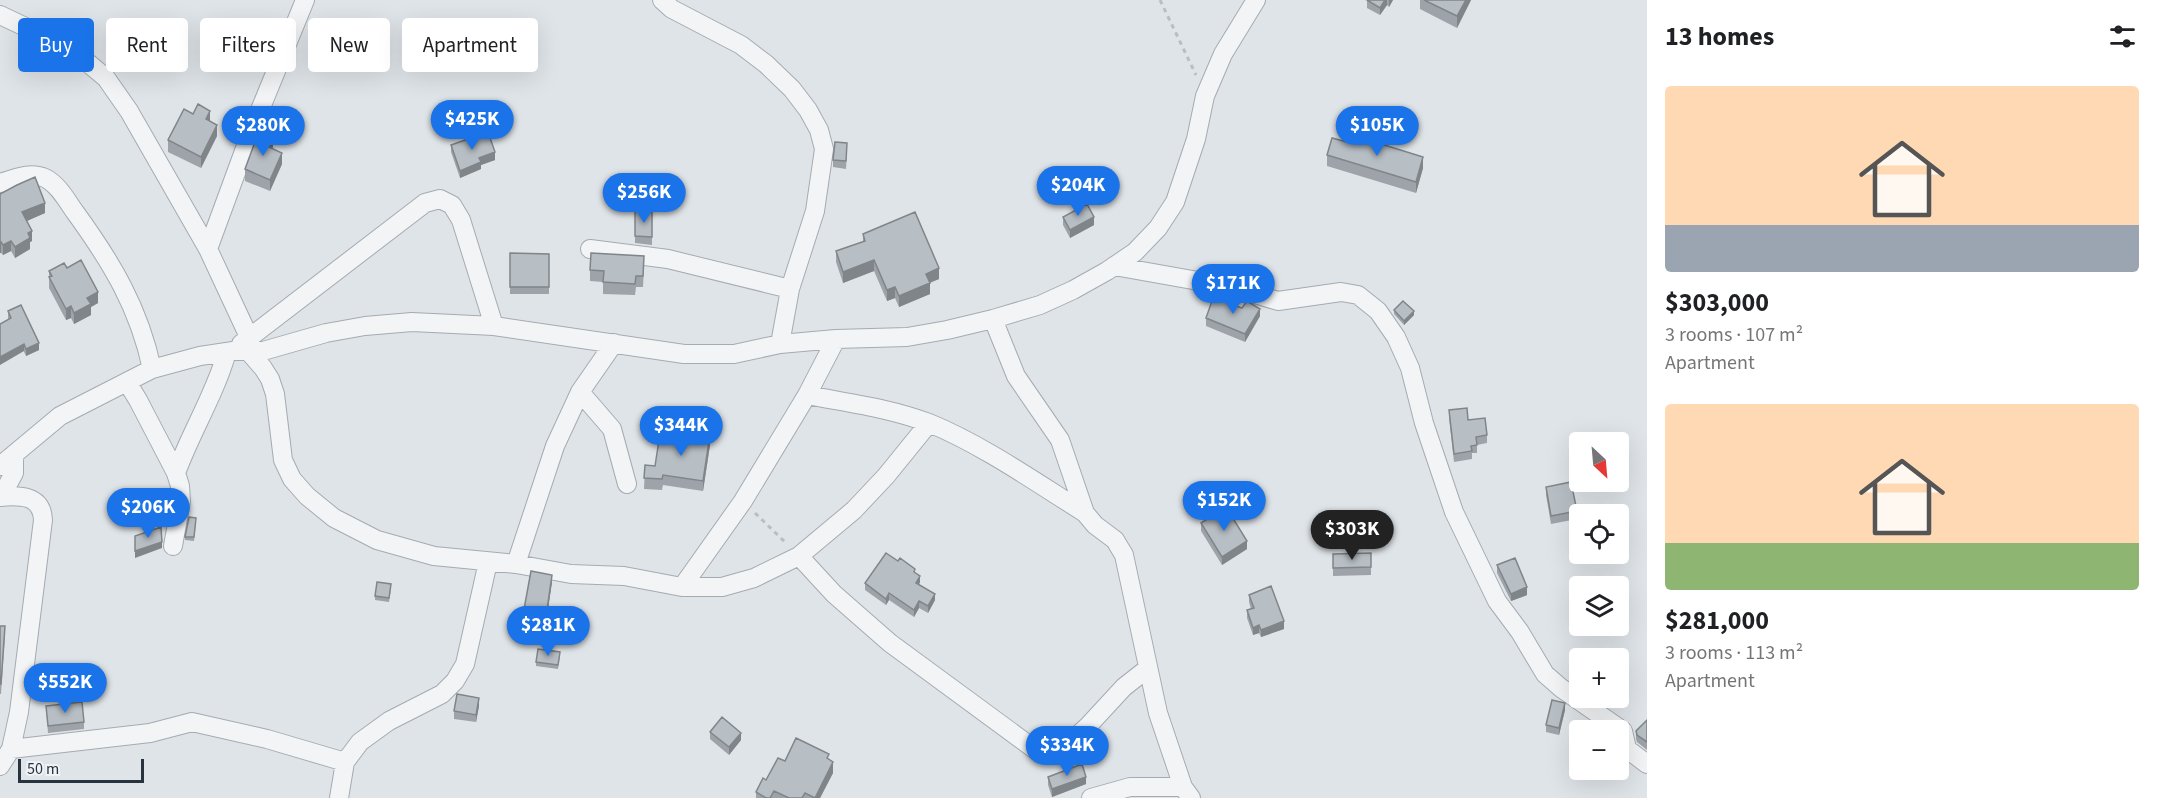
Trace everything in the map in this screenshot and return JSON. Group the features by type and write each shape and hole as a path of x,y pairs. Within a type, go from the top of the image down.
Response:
{"street":[{"path":"208,249 251,132 305,0"},
{"path":"662,0 672,9 741,45 766,64 792,89 808,110 819,130 824,149 815,211 790,290 780,344"},
{"path":"0,497 14,472 7,460 60,416 152,369 239,348 263,351 326,333 365,326 412,322 494,326 684,354 734,354 780,344 836,339 907,337 947,330 1041,305 1073,290 1114,266 1134,252 1158,228 1175,202 1196,139 1205,96 1223,54 1257,0"},
{"path":"0,15 57,42 82,58 106,78 129,111 208,249 239,348 263,368 270,379 275,394 283,460 292,479 307,496 334,518 378,540 434,556 516,564 571,574 624,576 682,587 722,587 754,578 799,556 854,510 886,476 929,423"},
{"path":"0,183 30,175 38,176 47,179 62,194 119,278 136,314 152,369"},
{"path":"176,473 219,376 239,348 425,203 440,199 452,206 461,220 494,326"},
{"path":"590,249 668,259 790,290"},
{"path":"1114,266 1232,287 1278,301 1341,292 1358,295 1378,311 1396,337 1410,368 1424,423 1454,512 1497,602 1520,632 1545,674 1623,731 1627,749 1647,764"},
{"path":"993,319 1016,376 1060,440 1085,513"},
{"path":"682,587 742,501 807,395 836,339"},
{"path":"516,564 555,446 580,392 614,343"},
{"path":"127,382 176,473 180,486 181,501 173,546"},
{"path":"580,392 612,429 627,484"},
{"path":"807,395 894,411 929,423 1004,464 1085,513 1095,525 1114,540 1124,555 1130,577 1147,669 1164,734 1187,793 1130,787 1091,798"},
{"path":"0,497 17,496 37,501 43,510 19,712 11,749 0,766"},
{"path":"799,556 834,594 890,643 1037,751 1053,752 1068,744 1124,687 1147,669"},
{"path":"339,798 345,762 360,742 388,721 442,694 465,664 488,562"},
{"path":"11,749 150,733 192,722 267,739 345,762"}],"path":[{"path":"1160,0 1205,96"},
{"path":"742,501 799,556"}],"building":[{"path":"1367,0 1385,0 1380,8"},
{"path":"1424,0 1466,0 1457,16"},
{"path":"198,104 210,111 206,119 217,125 201,157 168,140 184,109 193,114"},
{"path":"259,131 273,136 269,147 282,153 270,180 245,169"},
{"path":"488,132 495,152 479,158 481,162 460,171 451,145"},
{"path":"1349,134 1423,157 1416,182 1327,155 1332,138 1347,142"},
{"path":"835,142 847,143 846,161 833,160"},
{"path":"35,177 45,203 22,212 32,231 28,233 30,238 15,247 11,241 3,245 0,243 0,194"},
{"path":"1087,204 1094,217 1070,230 1063,217"},
{"path":"635,211 652,211 652,237 635,236"},
{"path":"915,212 939,268 926,274 930,283 899,296 895,287 887,290 874,260 843,272 836,251 865,241 863,234"},
{"path":"510,253 549,254 549,287 510,287"},
{"path":"591,253 644,256 643,276 636,276 635,284 603,282 604,271 590,270"},
{"path":"81,260 98,292 87,298 91,304 74,313 71,306 66,309 49,277 52,276 49,271 64,263 67,268"},
{"path":"1213,298 1242,308 1247,301 1260,309 1245,334 1206,318"},
{"path":"1403,301 1414,311 1404,321 1394,310"},
{"path":"21,305 39,343 26,349 24,344 0,357 0,324 11,318 8,311"},
{"path":"1467,408 1468,420 1485,418 1487,435 1476,437 1477,445 1471,446 1472,451 1454,454 1449,410"},
{"path":"676,429 710,434 703,481 663,475 662,479 644,478 645,465 655,466 659,440 674,442"},
{"path":"1569,482 1569,492 1573,492 1576,504 1569,504 1569,513 1551,516 1546,487"},
{"path":"1226,507 1247,541 1222,557 1201,523"},
{"path":"189,517 196,518 194,537 185,537"},
{"path":"161,527 162,542 135,551 135,536"},
{"path":"886,553 898,561 900,558 915,569 914,572 920,576 916,583 935,594 928,606 919,601 914,610 889,593 886,599 865,583"},
{"path":"1371,553 1371,567 1333,568 1333,554"},
{"path":"1515,558 1527,587 1511,594 1497,565"},
{"path":"531,571 552,575 544,630 521,626"},
{"path":"377,582 391,584 389,598 375,596"},
{"path":"1271,586 1284,621 1261,630 1259,625 1253,628 1247,610 1254,608 1249,595"},
{"path":"0,626 5,626 1,684 0,684"},
{"path":"538,649 560,652 558,665 536,662"},
{"path":"457,694 479,698 476,715 454,711"},
{"path":"1552,700 1565,703 1559,728 1546,725"},
{"path":"82,702 84,722 48,726 46,706"},
{"path":"722,717 741,733 729,747 710,732"},
{"path":"1647,720 1647,742 1637,735 1636,731"},
{"path":"796,738 829,754 827,758 833,762 815,798 805,793 802,798 789,798 774,791 770,798 766,798 756,792 763,778 766,780 778,758 785,761"},
{"path":"1082,764 1086,777 1052,789 1048,777"}]}
